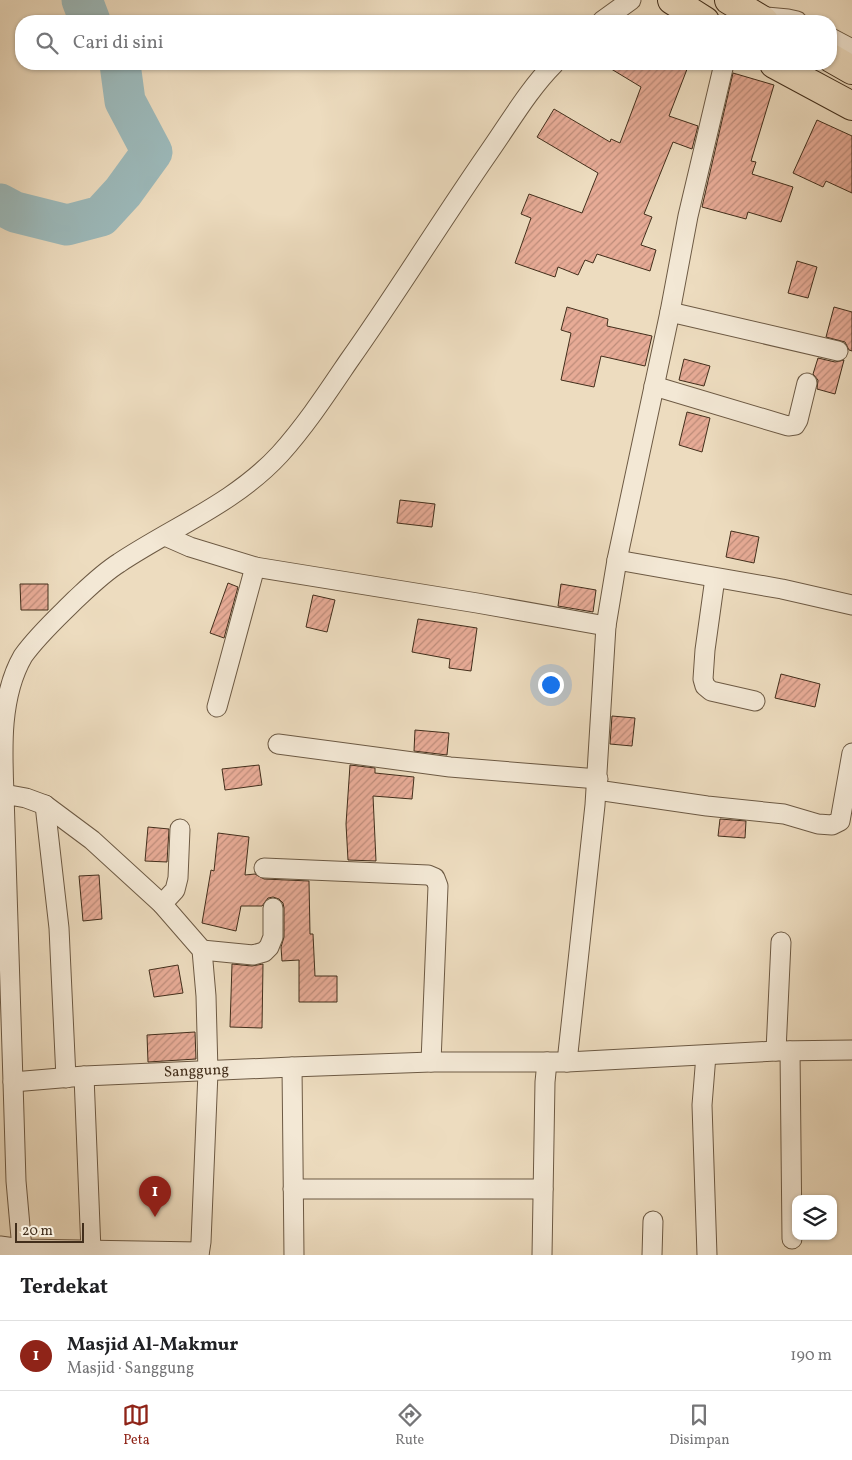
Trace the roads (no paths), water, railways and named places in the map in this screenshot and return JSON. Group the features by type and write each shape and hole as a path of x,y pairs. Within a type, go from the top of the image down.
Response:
{"highway":[{"path":"672,0 696,15"},
{"path":"729,0 753,15"},
{"path":"837,61 852,70"},
{"path":"785,70 852,106"}],"street":[{"path":"610,15 631,0"},
{"path":"837,41 852,49"},
{"path":"22,1249 8,1180 7,1107 13,1082 2,730 3,700 8,683 22,656 49,626 109,570 217,506 263,471 294,438 362,343 536,84 549,70"},
{"path":"567,1062 597,785 606,626 617,560 670,312 688,216 723,70"},
{"path":"670,312 838,351"},
{"path":"654,386 788,426 795,425 798,420 807,383"},
{"path":"165,536 190,548 255,567 468,601 606,626"},
{"path":"617,560 782,589 852,605"},
{"path":"217,707 255,567"},
{"path":"715,578 705,650 703,680 705,686 711,691 755,701"},
{"path":"278,744 597,785 707,806 784,814 818,824 832,825 840,821 852,753"},
{"path":"0,1246 22,1249 199,1254 208,1072 206,996 202,950 162,904 92,840 45,805 26,798 4,794"},
{"path":"45,805 75,1077 91,1250"},
{"path":"162,904 175,890 178,878 180,829"},
{"path":"264,868 428,875 435,878 438,886 431,1062"},
{"path":"202,950 253,955 264,952 269,947 273,937 273,908"},
{"path":"781,942 783,1051 792,1239"},
{"name":"Sanggung","path":"13,1082 75,1077 292,1067 431,1062 567,1062 706,1054 852,1050"},
{"path":"706,1054 702,1105 706,1255"},
{"path":"542,1255 547,1062"},
{"path":"292,1067 294,1255"},
{"path":"293,1189 543,1189"},
{"path":"652,1255 653,1221"}],"waterway":[{"path":"82,0 88,15"},
{"path":"0,204 15,212 67,225 101,216 123,192 152,152 125,101 121,70"}],"place":[{"name":"Masjid Al-Makmur","path":"155,1217"}]}
